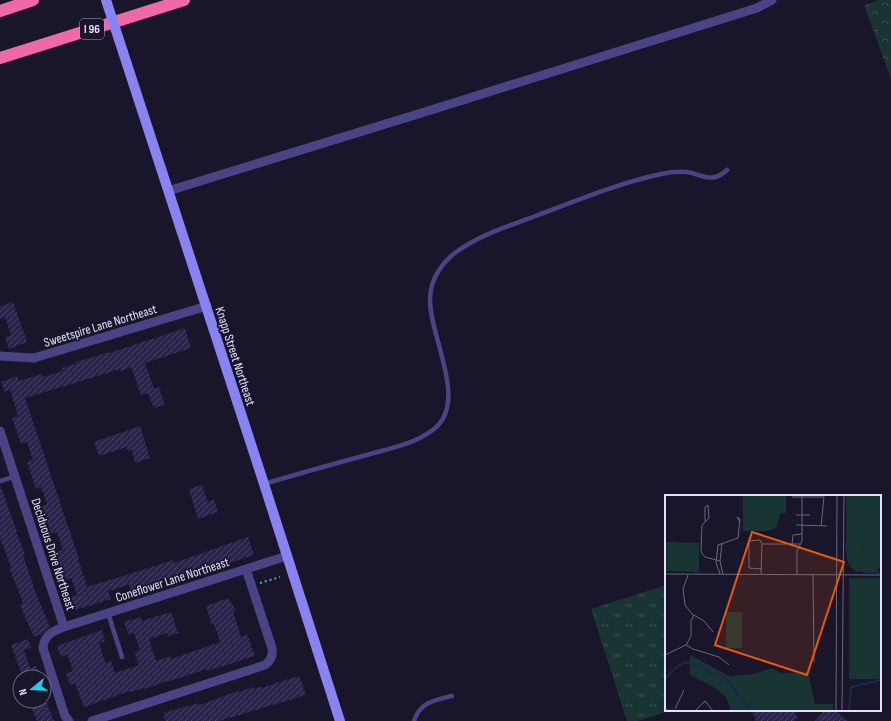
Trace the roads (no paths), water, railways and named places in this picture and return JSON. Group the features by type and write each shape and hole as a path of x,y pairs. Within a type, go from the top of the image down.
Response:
{"highway":[{"path":"0,10 33,0"},
{"name":"I 96","path":"0,58 184,0"}],"main road":[{"name":"Knapp Street Northeast","path":"106,0 340,721"}],"street":[{"path":"168,191 742,12 764,5 772,0"},
{"name":"Sweetspire Lane Northeast","path":"0,356 34,358 206,306"},
{"name":"Deciduous Drive Northeast","path":"0,431 16,476 64,627 49,634 44,640 44,648 65,716 69,721"},
{"name":"Coneflower Lane Northeast","path":"64,627 287,556"},
{"path":"92,721 265,665 270,661 272,648 246,570"}],"lane":[{"path":"264,484 414,441 428,434 440,424 447,410 448,393 446,375 430,299 432,284 439,269 448,258 461,248 498,230 614,187 672,172 685,172 712,178 720,176 727,170"},
{"path":"0,481 16,476"},
{"path":"108,613 122,657"},
{"path":"414,721 416,714 423,705 428,702 452,696"}]}
